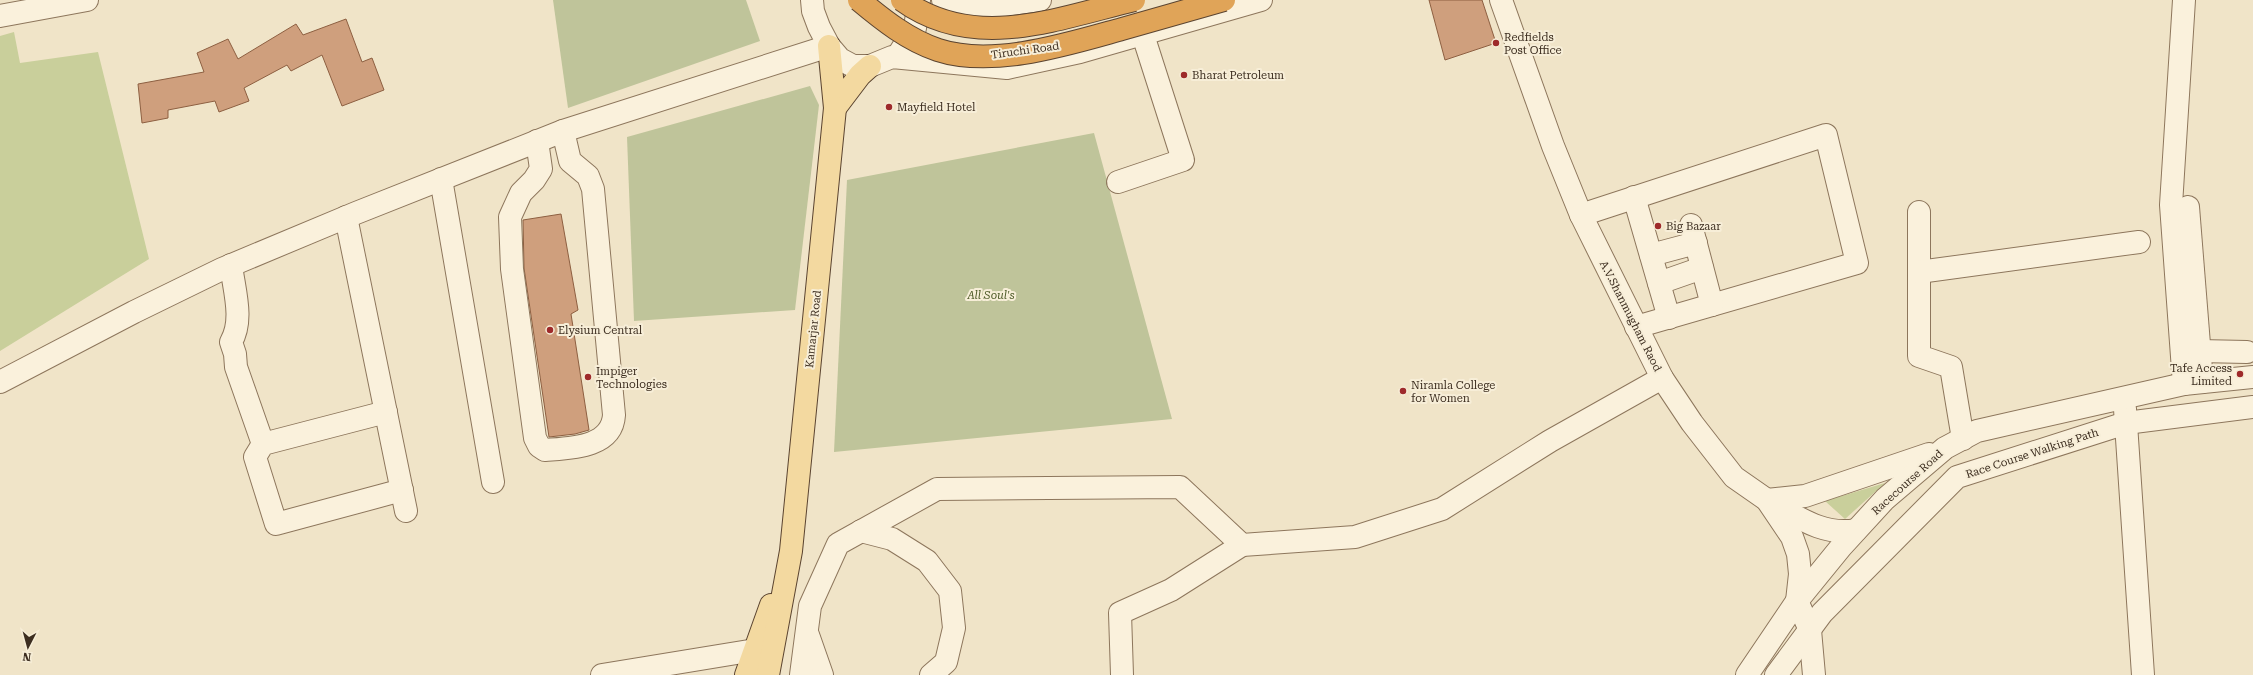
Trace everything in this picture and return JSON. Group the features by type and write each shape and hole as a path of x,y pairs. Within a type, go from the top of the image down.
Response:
{"highway":[{"name":"Tiruchi Road","path":"859,0 886,23 910,37 938,50 967,56 1046,50 1224,0"},
{"path":"902,0 933,19 975,29 1006,28 1036,23 1134,0"}],"main road":[{"name":"Kamarjar Road","path":"768,675 791,551 835,108 830,46"},
{"path":"835,108 860,75 870,66"},
{"name":"Kamarjar Road","path":"746,675 791,551"}],"street":[{"path":"0,16 88,0"},
{"path":"812,0 813,11 818,27 840,59 853,66 870,66 892,57 903,50 915,28 919,0"},
{"path":"942,0 977,9 1040,0"},
{"path":"892,57 1007,68 1080,52 1261,0"},
{"name":"A.V.Shanmugham Raod","path":"1501,0 1553,146 1581,215 1662,378 1692,423 1734,477 1768,500 1792,537 1798,554 1800,574 1797,601"},
{"path":"2184,0 2171,205 2193,383"},
{"path":"1118,182 1183,160 1143,35"},
{"path":"0,382 134,312 231,265 346,217 563,131 830,46"},
{"path":"537,141 541,169 534,180 521,193 510,217 512,269 535,438 539,446 545,450 571,447 600,440 609,433 614,425 593,189 588,176 570,161 563,131"},
{"path":"1581,215 1826,135 1856,263 1636,327"},
{"path":"441,179 493,482"},
{"path":"1634,197 1669,318"},
{"path":"2188,208 2199,351 2193,383"},
{"path":"1768,500 1805,496 1954,444 1951,367 1919,356 1919,212"},
{"path":"231,265 238,321 236,332 231,342 235,354 236,367 262,444 255,457 276,524 404,501 346,217"},
{"path":"1651,255 1693,234 1712,305"},
{"path":"1919,272 2139,242"},
{"path":"1659,283 1702,268"},
{"path":"2199,351 2247,352"},
{"name":"Racecourse Road","path":"1747,675 1797,601 1856,530 1885,499 1954,444 1977,431 2193,383 2253,377"},
{"path":"1122,675 1120,613 1171,590 1242,544 1355,537 1442,509 1550,441 1662,378"},
{"path":"2125,398 2143,675"},
{"name":"Race Course Walking Path","path":"1776,675 1822,613 1957,477 2126,423 2253,407"},
{"path":"262,444 386,412"},
{"path":"800,675 810,606 838,544 937,489 1180,487 1242,544"},
{"path":"1768,500 1814,526 1825,530 1845,532 1856,530"},
{"path":"861,531 892,539 927,561 950,591 954,628 946,662 931,675"},
{"path":"1797,601 1810,630 1814,675"},
{"path":"806,630 822,675"},
{"path":"602,675 755,650"}],"green space":[{"path":"553,0 746,0 760,41 568,108"},
{"path":"14,32 20,63 98,52 149,259 0,351 0,36"},
{"path":"810,86 819,105 795,310 634,321 627,137"},
{"name":"All Soul's","path":"1094,133 1172,419 834,452 847,180"},
{"path":"1885,483 1845,519 1825,501"}],"building":[{"path":"1429,0 1482,0 1496,43 1445,60"},
{"path":"346,19 362,62 372,58 384,90 342,106 322,55 291,71 287,65 244,88 249,101 219,112 215,101 168,110 168,118 142,123 138,84 204,72 197,53 228,39 238,59 296,24 303,35"},
{"name":"Elysium Central","path":"561,214 578,310 571,314 589,430 575,434 549,437 524,268 523,220"}],"place":[{"name":"Redfields Post Office","path":"1496,43"},
{"name":"Bharat Petroleum","path":"1184,75"},
{"name":"Mayfield Hotel","path":"889,107"},
{"name":"Big Bazaar","path":"1658,226"},
{"name":"Elysium Central","path":"550,330"},
{"name":"Tafe Access Limited","path":"2240,374"},
{"name":"Impiger Technologies","path":"588,377"},
{"name":"Niramla College for Women","path":"1403,391"}]}
